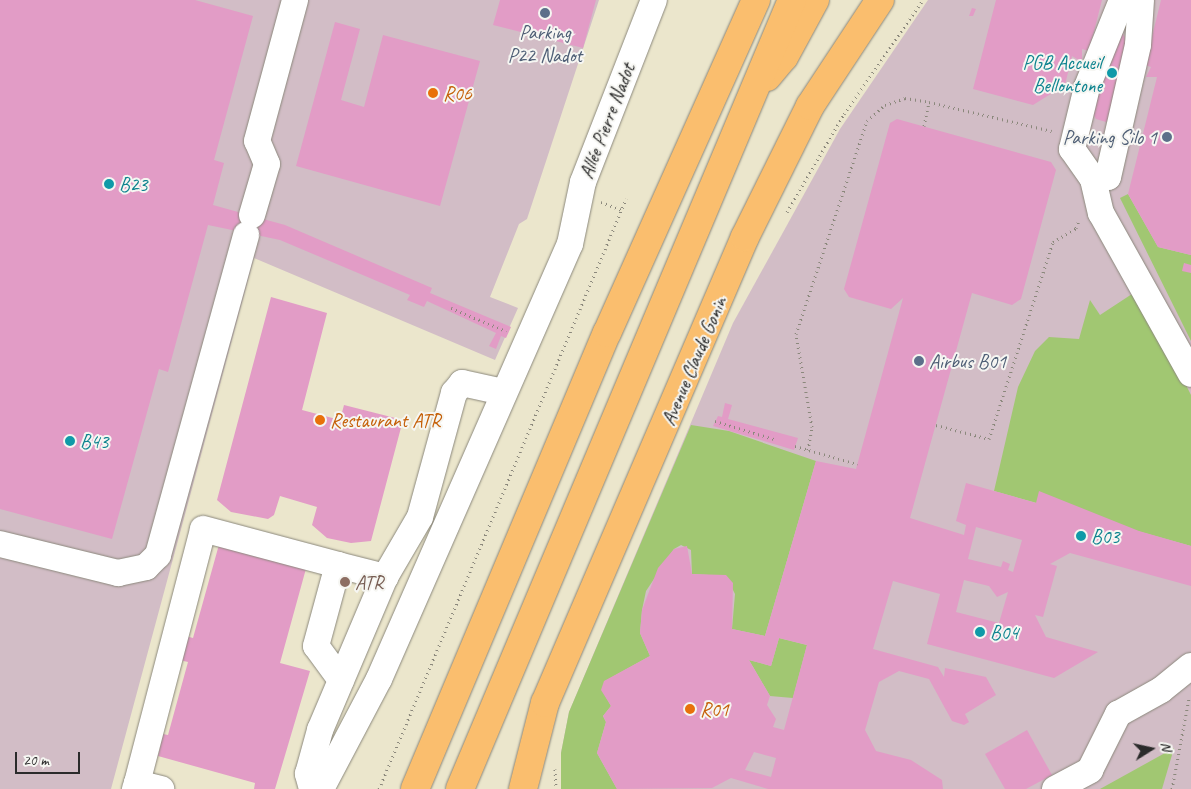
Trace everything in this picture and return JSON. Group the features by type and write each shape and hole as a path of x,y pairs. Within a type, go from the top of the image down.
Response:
{"main road":[{"path":"415,789 607,334 756,0"},
{"path":"460,789 756,89 772,40 792,0"},
{"path":"756,89 784,57 815,0"},
{"name":"Avenue Claude Gonin","path":"524,789 545,703 691,371 744,238 810,106 880,0"},
{"name":"Avenue Claude Gonin","path":"537,737 542,789"}],"street":[{"path":"0,544 118,573 146,567 158,555 266,164 257,141 295,0"},
{"name":"Allée Pierre Nadot","path":"321,789 379,678 503,392 570,244 583,182 654,0"},
{"path":"1122,0 1087,87 1072,150 1093,179 1101,212 1191,374"},
{"path":"1093,179 1108,176 1138,45 1141,0"},
{"path":"312,789 308,774 342,680 385,576 423,509 454,394 462,383 503,392"},
{"path":"145,787 203,529 385,576"},
{"path":"338,565 316,646 342,680"},
{"path":"1056,789 1090,770 1118,714 1161,690 1191,666"}],"path":[{"path":"784,218 844,114 923,0"},
{"path":"808,450 812,427 796,334 867,121 885,105 898,100 929,102 1075,136"},
{"path":"924,126 929,102"},
{"path":"936,425 989,439 1053,242 1076,228 1093,179"},
{"path":"379,789 626,199"},
{"path":"451,308 509,332"},
{"path":"716,420 774,439"},
{"path":"795,446 857,464"},
{"path":"1172,789 1191,688"}],"shaded area":[{"path":"0,0 599,0 527,219 519,224 490,297 518,308 495,360 254,258 111,789 0,789"},
{"path":"928,0 1191,0 1191,789 561,789 561,753 569,712 733,323 840,129"}],"green space":[{"path":"1128,194 1158,247 1191,255 1191,341 1120,198"},
{"path":"1132,294 1143,300 1191,395 1191,546 994,491 1018,387 1035,351 1049,337 1079,339 1090,300 1100,315"},
{"path":"691,425 729,431 816,461 765,636 732,629 735,594 726,576 692,574 691,550 681,545 674,549 646,591 640,633 650,656 605,681 602,690 611,706 603,716 606,722 597,753 617,789 561,789 561,753 569,712"},
{"path":"779,638 807,645 793,698 770,696 749,660 771,666"},
{"path":"1174,748 1162,789 1100,789"}],"building":[{"name":"B23","path":"0,0 195,0 253,16 214,160 224,163 213,205 285,225 432,288 430,293 511,327 506,338 501,336 496,349 489,346 496,333 427,301 424,307 407,300 410,295 280,240 208,225 168,372 159,369 112,539 0,509"},
{"name":"Parking P22 Nadot","path":"500,0 596,0 583,48 493,25"},
{"path":"996,0 1102,0 1089,51 1082,49 1082,62 1072,56 1065,85 1033,105 973,89"},
{"name":"Parking Silo 1","path":"1161,0 1191,0 1191,255 1158,247 1128,194 1157,77 1146,77 1151,67 1145,65"},
{"path":"972,8 976,9 973,16 969,16"},
{"name":"R06","path":"335,22 360,29 341,100 364,107 383,35 480,61 440,206 296,166"},
{"path":"1121,32 1125,37 1125,72 1136,105 1106,122 1096,119 1079,91"},
{"path":"897,119 1051,162 1056,170 1021,299 1012,305 972,293 910,518 964,535 966,525 956,521 966,483 1036,503 1039,491 1139,531 1191,546 1191,586 1070,553 1050,564 1057,566 1043,617 1035,615 1046,637 1098,652 1054,678 927,644 940,594 893,581 873,649 938,667 944,677 945,668 986,677 996,695 965,714 969,722 964,725 952,721 929,679 899,671 879,682 865,730 876,751 911,760 942,780 943,789 768,789 731,778 712,788 617,789 597,753 606,722 603,716 611,706 601,690 604,681 650,656 640,633 642,610 658,568 674,549 687,546 692,574 726,575 733,583 732,629 765,636 816,461 856,469 903,298 891,309 849,297 844,289 890,123","holes":["976,527 1022,540 1013,572 1008,570 1010,564 1003,561 1001,567 968,559","964,580 989,586 997,597 1008,592 999,623 956,612","779,638 807,645 784,730 773,727 776,719 767,705 770,696 749,660 771,666","754,752 776,758 771,777 745,770"]},
{"path":"1184,263 1191,265 1191,273 1182,271"},
{"name":"Restaurant ATR","path":"271,297 327,313 302,410 340,420 344,405 403,420 371,541 351,543 327,538 312,525 317,507 280,496 274,515 268,519 231,512 217,500"},
{"path":"725,403 732,405 728,419 798,438 794,450 713,426 718,416 722,417"},
{"path":"220,541 307,565 280,663 310,671 275,789 254,789 255,783 158,756 163,734 168,735 188,662 175,659 182,635 193,638"},
{"path":"1027,730 1052,775 1026,789 1005,789 985,754"}],"place":[{"name":"Parking P22 Nadot","path":"545,13"},
{"name":"PGB Accueil Bellontone","path":"1112,73"},
{"name":"R06","path":"433,93"},
{"name":"Parking Silo 1","path":"1167,137"},
{"name":"B23","path":"109,184"},
{"name":"Airbus B01","path":"919,361"},
{"name":"Restaurant ATR","path":"320,420"},
{"name":"B43","path":"70,441"},
{"name":"B03","path":"1081,536"},
{"name":"ATR","path":"345,582"},
{"name":"B04","path":"980,632"},
{"name":"R01","path":"690,709"}]}
